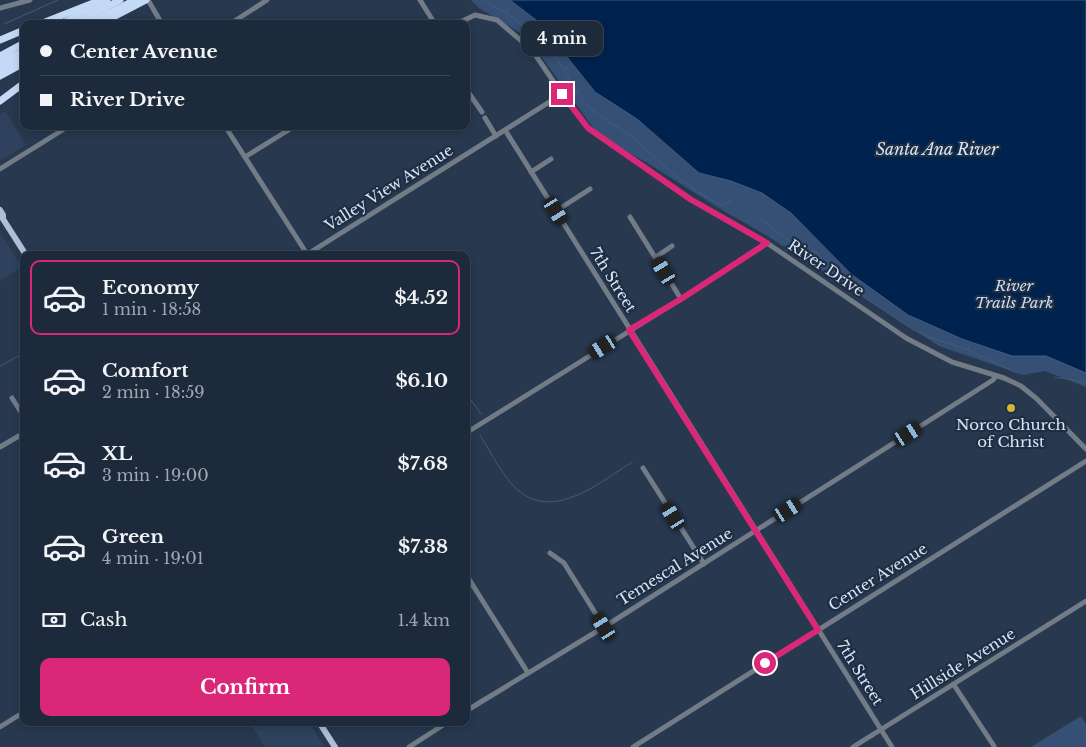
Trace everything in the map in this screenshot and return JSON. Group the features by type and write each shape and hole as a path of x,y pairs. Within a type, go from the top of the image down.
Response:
{"highway":[{"path":"50,20 101,0"},
{"path":"69,20 107,0"},
{"path":"82,20 120,0"},
{"path":"97,20 135,3 147,0"},
{"path":"107,20 135,3"},
{"path":"113,20 135,3"},
{"path":"0,40 20,32"},
{"path":"0,56 20,45"},
{"path":"0,63 20,53"},
{"path":"0,69 20,59"},
{"path":"0,76 20,65"},
{"path":"0,101 20,86"}],"main road":[{"path":"0,210 2,218 23,251"},
{"path":"322,726 335,747"}],"street":[{"path":"0,8 30,0"},
{"path":"147,0 160,20"},
{"path":"236,20 267,0"},
{"path":"420,0 432,20"},
{"name":"River Drive","path":"464,20 475,15 497,20 532,50 588,128 690,199 767,243 906,338 952,362 1021,386 1086,449"},
{"name":"Valley View Avenue","path":"312,251 562,94"},
{"path":"470,95 496,136"},
{"path":"0,169 63,130"},
{"path":"228,130 304,251"},
{"path":"245,157 289,130"},
{"name":"7th Street","path":"505,130 892,747"},
{"path":"531,172 551,159"},
{"path":"556,211 590,189"},
{"path":"630,217 681,299"},
{"path":"470,430 767,243"},
{"path":"656,257 672,246"},
{"name":"Temescal Avenue","path":"470,709 704,564 993,380 996,376"},
{"path":"12,398 20,411"},
{"path":"0,447 20,435"},
{"name":"Center Avenue","path":"633,747 1086,461"},
{"path":"643,468 704,564"},
{"path":"550,552 564,563 604,627"},
{"path":"470,581 528,673"},
{"name":"Hillside Avenue","path":"853,747 1086,602"},
{"path":"954,685 994,746"},
{"path":"0,727 20,714"},
{"path":"409,747 442,726"}],"shaded area":[{"path":"5,111 26,145 0,161 0,115"},
{"path":"0,232 20,264 20,268 0,281"},
{"path":"252,726 311,726 325,747 265,747"}],"green space":[{"name":"River Trails Park","path":"471,0 531,0 1086,228 1086,387 1045,371 1023,375 939,346 769,237 599,136 543,59 534,41 479,8"},
{"path":"1081,716 1086,724 1086,747 1031,747"}],"water":[{"name":"Santa Ana River","path":"510,0 1086,0 1086,373 1046,356 1012,356 962,339 908,315 851,274 791,213 762,193 731,181 699,173 637,119 595,92 540,23"}],"waterway":[{"path":"4,24 58,0"},
{"path":"483,0 506,13 509,7"},
{"path":"506,13 537,38 564,69"},
{"path":"568,67 564,70 582,99 590,108 631,136 674,174 697,191 722,205 731,201"},
{"path":"758,218 798,248 802,249 811,246"},
{"path":"785,250 801,254 816,251 831,273 843,283 915,331"},
{"path":"917,331 968,350"},
{"path":"969,346 968,350 1017,373"},
{"path":"0,366 20,355"},
{"path":"1055,378 1086,383"},
{"path":"470,399 481,414"},
{"path":"480,435 514,487 534,500 548,502 578,495 632,462"}],"place":[{"name":"Norco Church of Christ","path":"1011,408"}],"route":[{"path":"562,94 588,128 690,199 767,243 681,299 629,330 818,630 765,663"}]}
